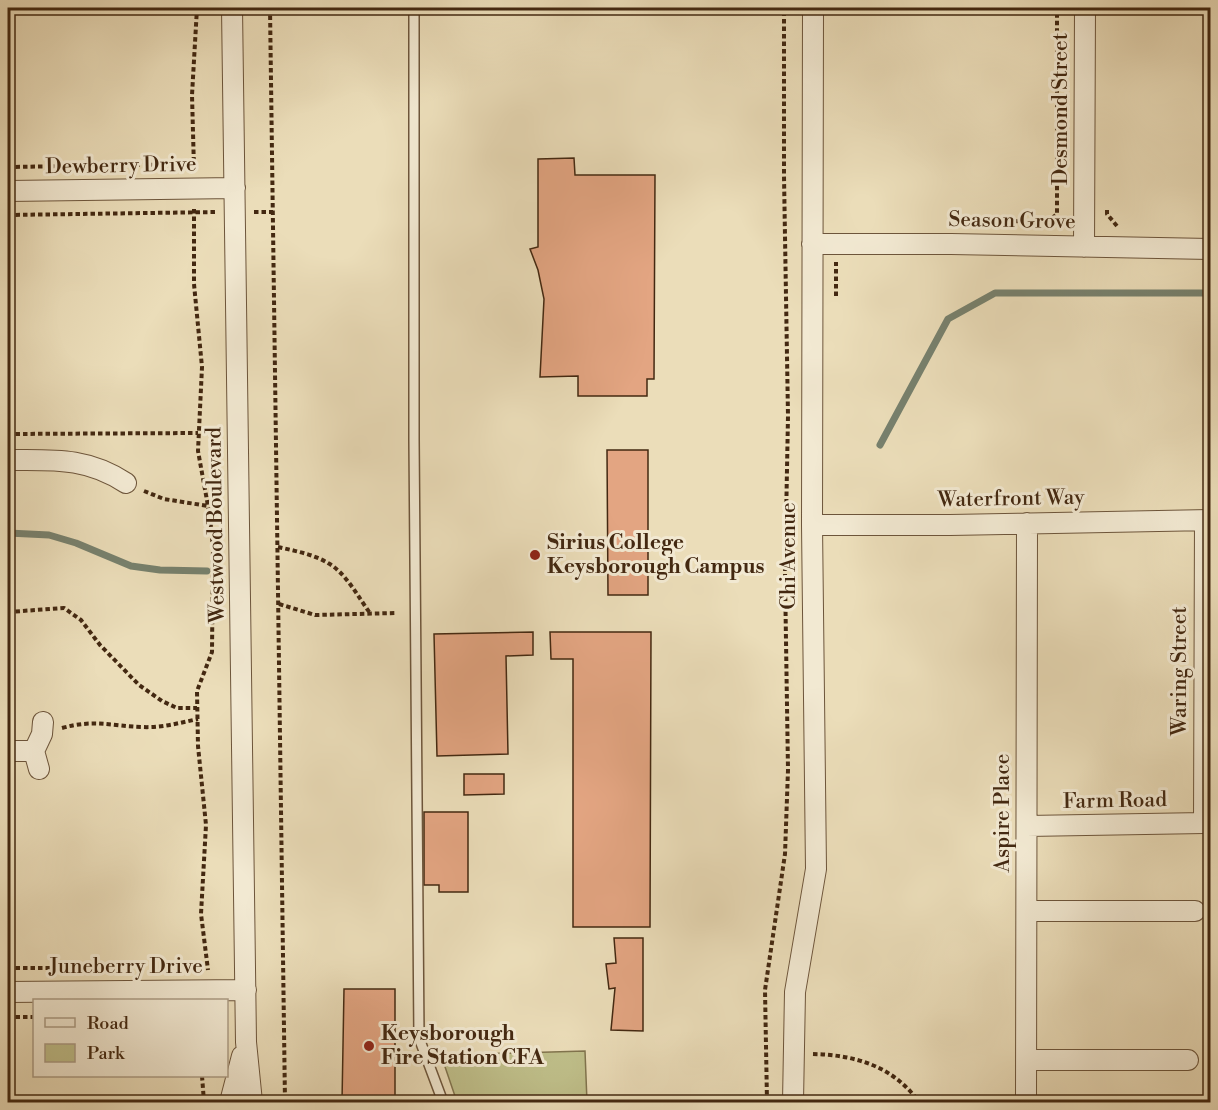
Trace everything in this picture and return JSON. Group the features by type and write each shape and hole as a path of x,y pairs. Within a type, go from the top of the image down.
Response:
{"street":[{"name":"Westwood Boulevard","path":"232,8 246,1042 252,1102"},
{"name":"Chi Avenue","path":"793,1102 795,992 816,869 812,525 813,8"},
{"name":"Desmond Street","path":"1084,246 1085,8"},
{"name":"Dewberry Drive","path":"8,191 235,188"},
{"name":"Season Grove","path":"812,244 1210,249"},
{"path":"8,460 64,460 88,464 109,471 126,483"},
{"name":"Waterfront Way","path":"812,525 1208,520"},
{"name":"Waring Street","path":"1207,821 1208,520"},
{"name":"Aspire Place","path":"1026,1102 1027,523"},
{"path":"8,752 40,744"},
{"name":"Farm Road","path":"1027,826 1207,821"},
{"path":"1027,910 1195,911"},
{"name":"Juneberry Drive","path":"8,992 246,990"},
{"name":"Westwood Boulevard","path":"230,1102 246,1042"},
{"path":"1026,1060 1188,1060"}],"lane":[{"path":"414,8 414,440 419,1038 443,1102"}],"path":[{"path":"197,8 192,95 195,284 202,367 198,451 211,527 213,637 212,652 197,691 198,746 206,825 201,914 208,968 208,990"},
{"path":"270,8 285,1102"},
{"path":"767,1102 765,990 785,854 788,770 785,576 788,416 784,8"},
{"path":"991,222 1050,220 1057,214 1057,8"},
{"path":"8,167 194,164"},
{"path":"1107,203 1107,214 1118,227"},
{"path":"8,215 273,212"},
{"path":"8,434 198,433"},
{"path":"279,547 306,554 330,564 348,582 370,613"},
{"path":"279,604 315,615 396,612"},
{"path":"8,612 64,608 81,620 100,645 139,685 177,708 197,708"},
{"path":"40,744 84,723 102,722 143,727 167,726 198,719"},
{"path":"8,1017 33,1017"},
{"path":"810,1053 851,1057 871,1064 910,1090 919,1102"},
{"path":"202,1077 204,1102"}],"green space":[{"path":"585,1051 587,1102 457,1102 441,1055"}],"building":[{"path":"465,8 615,8 615,11 466,12"},
{"path":"574,158 575,175 655,175 654,379 647,379 647,396 578,396 578,376 540,377 544,299 538,270 530,249 538,247 538,159"},
{"path":"607,450 648,450 648,595 608,595"},
{"path":"533,632 533,655 506,656 508,754 437,756 434,634"},
{"path":"550,632 651,632 650,927 573,927 573,659 551,659"},
{"path":"464,774 504,774 504,794 464,795"},
{"path":"424,812 468,812 468,892 439,892 439,885 424,885"},
{"path":"614,938 643,938 643,1031 611,1030 615,988 609,989 606,964 616,963"},
{"name":"Keysborough Fire Station CFA","path":"344,989 395,989 395,1102 342,1102"}],"waterway":[{"path":"880,445 948,319 995,293 1210,293"},
{"path":"8,533 49,535 76,543 131,566 160,570 207,571"}],"place":[{"name":"Sirius College Keysborough Campus","path":"535,555"},
{"name":"Keysborough Fire Station CFA","path":"369,1046"}]}
